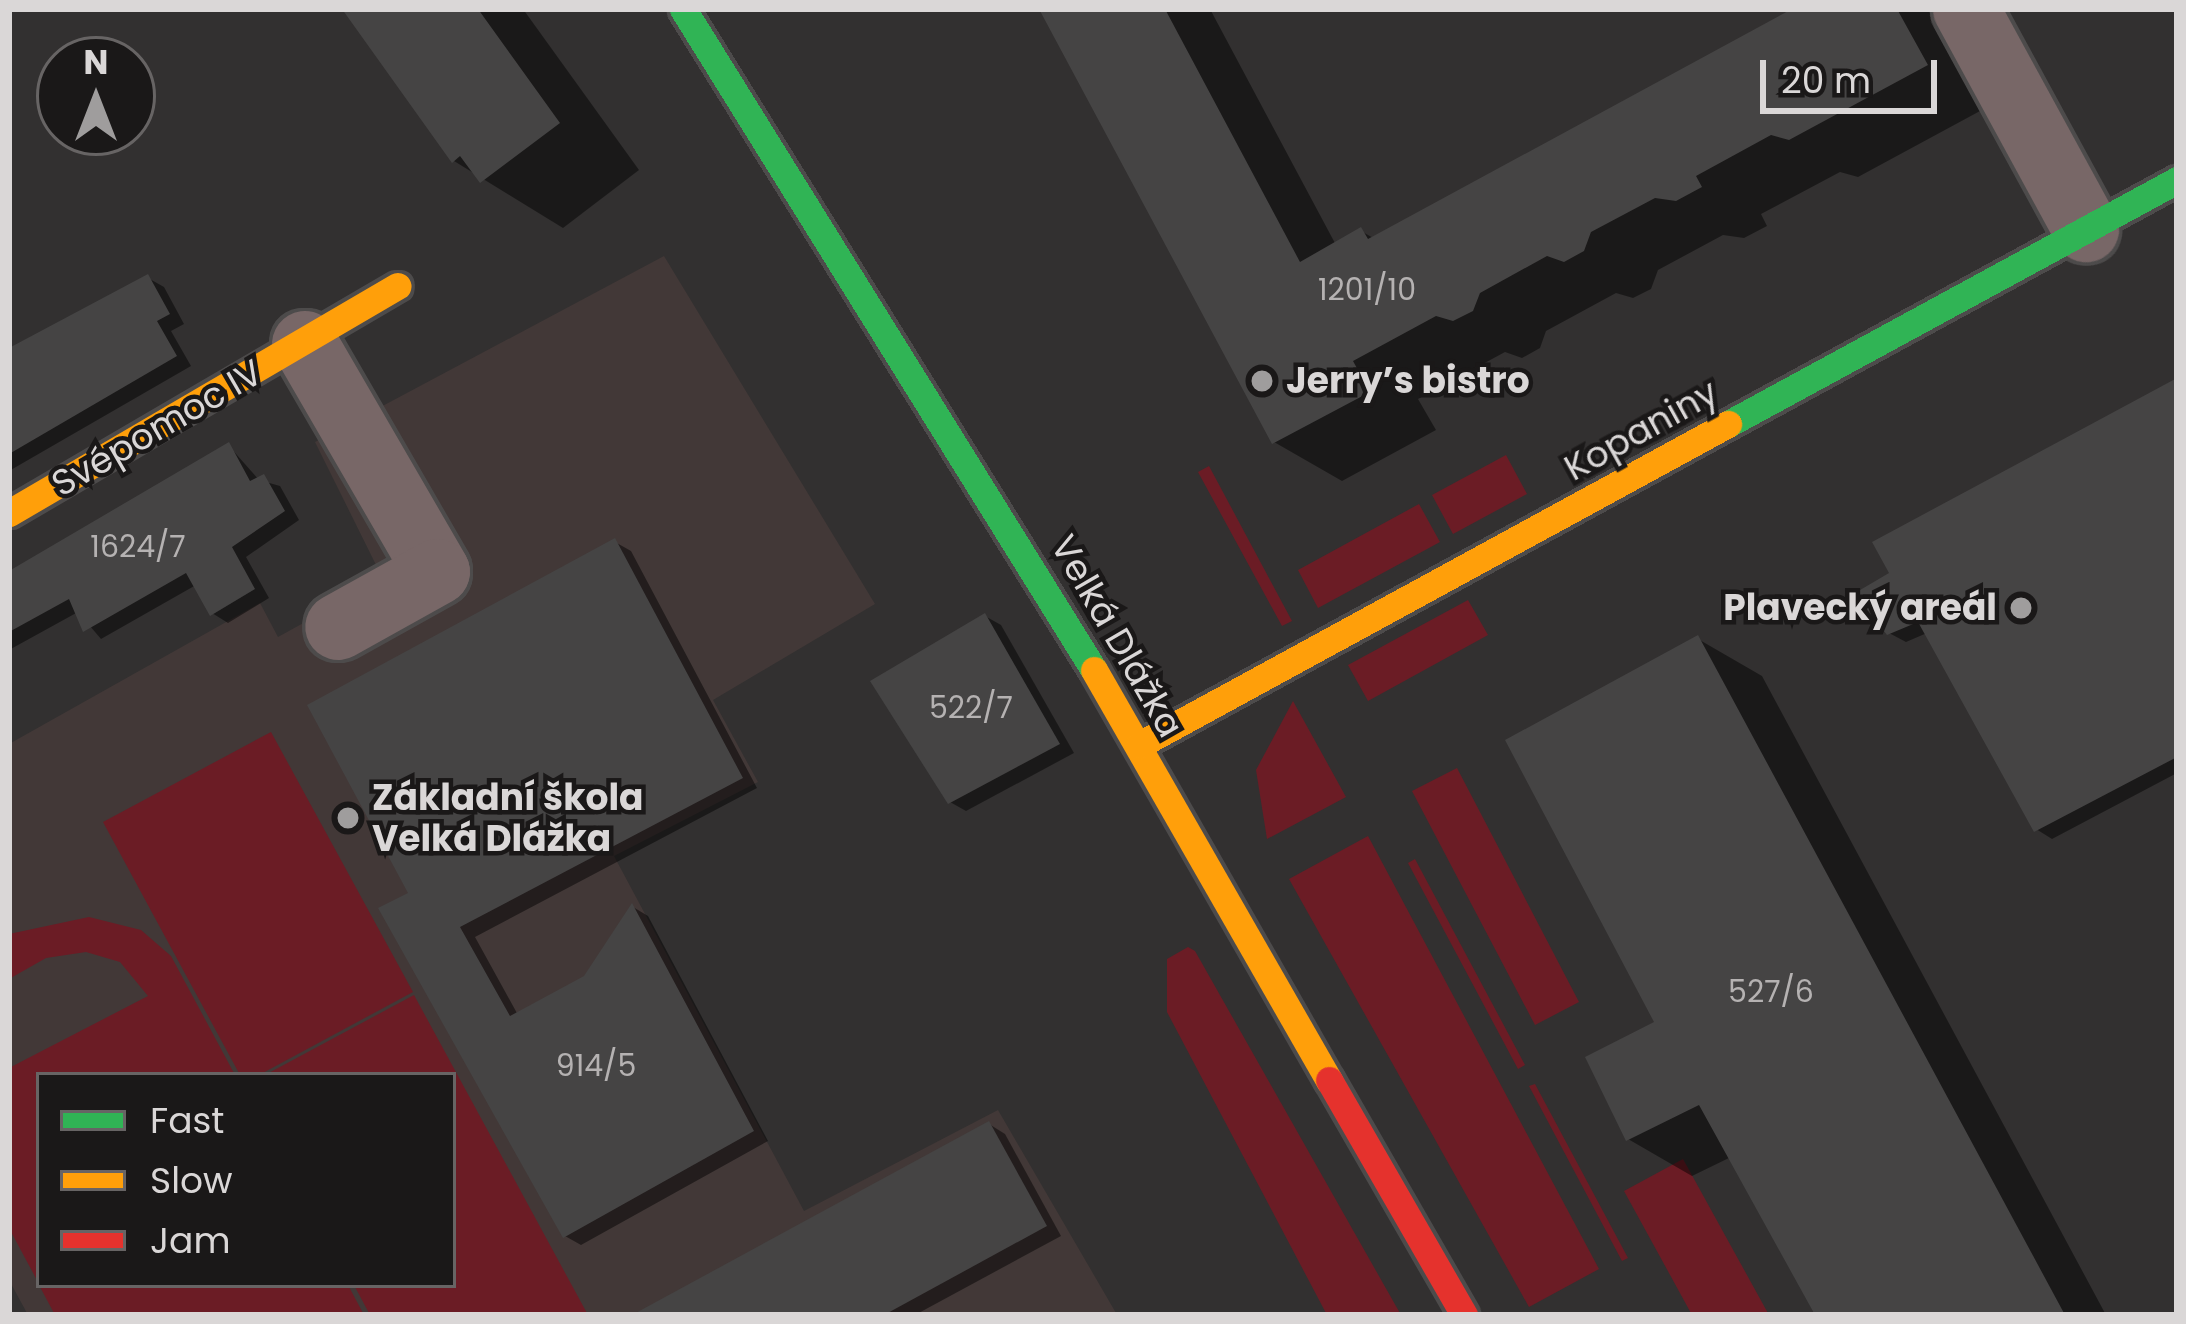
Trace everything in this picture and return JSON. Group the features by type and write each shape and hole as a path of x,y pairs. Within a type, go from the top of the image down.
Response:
{"street":[{"name":"Velká Dlážka","path":"683,9 1139,745 1464,1315"},
{"path":"1966,9 2086,230"},
{"name":"Kopaniny","path":"1139,745 2177,180"},
{"name":"Svépomoc IV","path":"9,513 398,286"},
{"name":"Svépomoc IV","path":"305,344 437,572 338,627"}],"shaded area":[{"name":"Základní škola Velká Dlážka","path":"664,256 875,604 713,700 758,782 614,856 804,1211 998,1110 1116,1313 28,1315 9,1280 9,744 260,603 278,637 383,579 315,442"},
{"path":"1506,455 1527,494 1453,534 1432,495"},
{"path":"1209,466 1292,621 1282,626 1198,472"},
{"path":"1419,504 1440,542 1318,608 1298,570"},
{"path":"1468,600 1488,635 1368,701 1348,665"},
{"path":"1293,701 1346,797 1267,839 1256,770"},
{"path":"271,732 413,992 265,1072 238,1072 103,822"},
{"path":"1457,768 1579,1002 1535,1025 1412,791"},
{"path":"1368,836 1599,1269 1529,1307 1289,879"},
{"path":"1415,859 1525,1065 1518,1069 1408,863"},
{"path":"89,917 141,930 171,956 233,1072 36,1072 36,1278 9,1228 9,1068 148,996 120,962 86,952 46,958 9,979 9,934"},
{"path":"1188,947 1195,951 1401,1315 1327,1315 1167,1012 1167,959"},
{"path":"414,995 456,1072 271,1072"},
{"path":"456,1072 588,1315 370,1315 356,1288 456,1288"},
{"path":"1535,1084 1628,1258 1622,1261 1529,1086"},
{"path":"1683,1159 1769,1315 1692,1315 1624,1191"},
{"path":"41,1288 350,1288 364,1315 55,1315"}],"building":[{"path":"342,9 478,9 560,123 480,183 460,156 452,163"},
{"path":"1039,9 1165,9 1300,262 1361,227 1368,239 1792,9 1897,9 1928,65 1789,140 1771,135 1696,176 1702,187 1676,201 1655,198 1591,232 1584,251 1564,262 1547,256 1480,293 1473,311 1453,321 1436,316 1353,361 1370,392 1272,444"},
{"path":"148,274 170,314 157,321 177,356 9,454 9,348"},
{"name":"Plavecký areál","path":"2177,378 2177,757 2034,832 1918,622 1887,635 1855,593 1889,573 1872,542"},
{"path":"229,442 250,481 264,474 285,511 232,547 255,589 210,616 186,573 83,632 69,599 9,632 9,571"},
{"path":"615,538 743,778 460,927 510,1016 584,976 632,903 754,1131 563,1238 378,908 408,893 307,705"},
{"path":"985,613 1060,744 948,804 870,681"},
{"path":"1698,635 2065,1315 1815,1315 1699,1105 1626,1141 1585,1057 1654,1022 1505,740"},
{"path":"989,1121 1047,1226 884,1315 632,1315"}],"traffic: fast":[{"path":"683,9 1094,670"},
{"path":"1728,424 2177,180"}],"traffic: slow":[{"path":"9,513 398,286"},
{"path":"1139,745 1728,424"},
{"path":"1094,670 1329,1080"}],"traffic: jam":[{"path":"1329,1080 1464,1315"}],"place":[{"name":"Jerry’s bistro","path":"1262,381"},
{"name":"Plavecký areál","path":"2021,608"},
{"name":"Základní škola Velká Dlážka","path":"348,818"}]}
